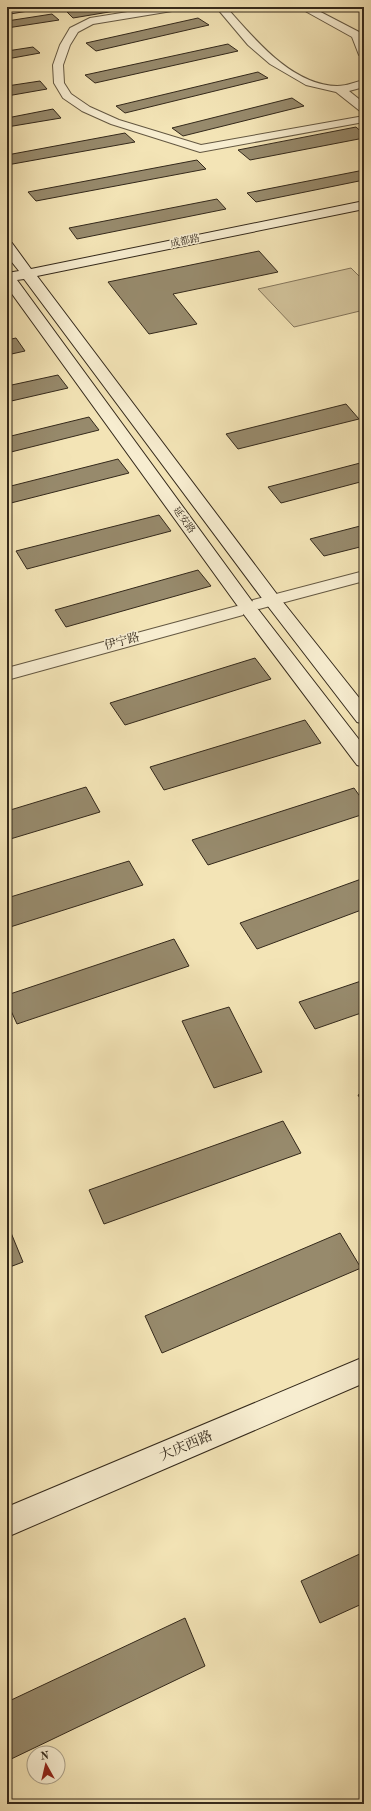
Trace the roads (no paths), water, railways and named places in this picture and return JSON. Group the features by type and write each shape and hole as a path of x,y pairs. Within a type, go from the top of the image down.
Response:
{"street":[{"path":"7,11 31,7"},
{"path":"178,7 90,21 74,30 65,45 58,65 59,83 67,96 86,109 115,122 200,149 364,119"},
{"path":"221,7 262,53 308,84 339,89 363,86"},
{"path":"303,7 357,35 364,55"},
{"path":"339,89 364,109"},
{"name":"成都路","path":"7,278 364,205"},
{"name":"延安路","path":"7,246 266,603 364,718"},
{"name":"延安路","path":"7,278 244,602 364,760"},
{"path":"266,603 364,576"},
{"name":"伊宁路","path":"7,674 237,610"},
{"name":"大庆西路","path":"7,1522 364,1370"}]}
